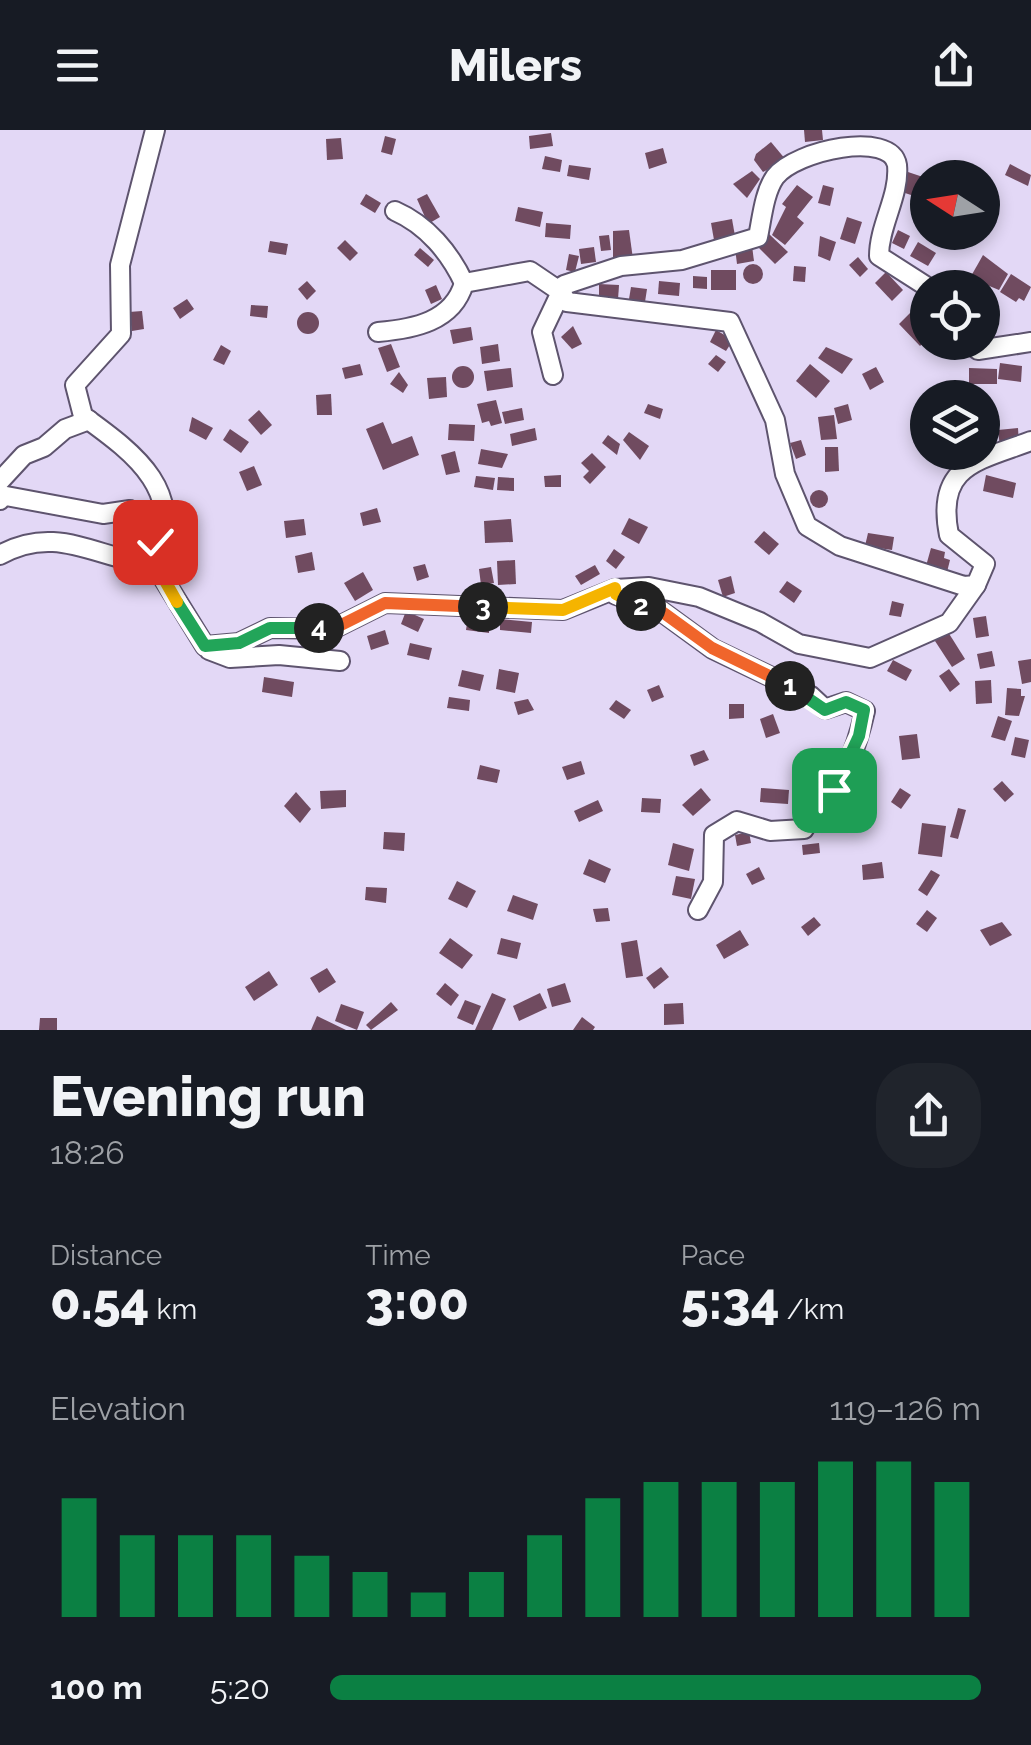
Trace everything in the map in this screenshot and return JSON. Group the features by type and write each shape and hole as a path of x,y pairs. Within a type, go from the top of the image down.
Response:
{"street":[{"path":"155,130 120,265 121,334 75,385 83,416 124,446 159,486 168,537 156,565"},
{"path":"554,376 542,332 564,285 620,266 682,260 758,237 768,190 784,168 826,143 862,135 877,137 889,147 897,163 893,196 879,233 879,256 910,276"},
{"path":"378,332 437,320 460,299 464,284 452,259 431,236 414,219 396,212"},
{"path":"464,284 530,271 560,292 567,302 730,322 775,420 785,474 808,526 840,546 964,586 976,585"},
{"path":"1000,347 1031,342"},
{"path":"0,481 24,455 44,447 65,429 89,420"},
{"path":"205,646 239,643 270,628 333,629 385,603 563,610 615,588 649,587 699,596 760,622 798,644 870,658 927,637 949,623 976,585 985,564 949,535 947,492 955,476 968,465 1031,441"},
{"path":"0,495 102,514 130,510 149,522 156,565 205,646 230,658 279,655 340,662"},
{"path":"0,555 40,539 102,552 120,562 156,565"},
{"path":"615,588 616,594 661,611 712,648 811,696 825,710 846,702 864,710 859,736 834,790 813,810 804,829 770,831 737,821 714,835 713,882 698,910"}],"building":[{"path":"804,130 822,130 823,140 805,142"},
{"path":"551,133 553,146 530,149 529,136"},
{"path":"385,136 396,139 392,155 381,152"},
{"path":"341,138 343,159 327,160 326,139"},
{"path":"771,142 786,160 763,172 754,160"},
{"path":"663,148 667,163 649,169 645,153"},
{"path":"545,156 562,160 560,172 542,169"},
{"path":"1010,164 1031,175 1028,186 1005,175"},
{"path":"569,165 591,168 589,180 567,176"},
{"path":"752,171 760,179 747,198 733,184"},
{"path":"908,172 910,173 910,195 902,192"},
{"path":"797,185 813,197 797,217 804,223 785,245 772,235 786,207 782,204"},
{"path":"823,185 834,188 830,206 818,203"},
{"path":"366,194 381,203 375,213 360,204"},
{"path":"427,194 440,217 428,224 417,199"},
{"path":"518,207 543,212 540,227 515,221"},
{"path":"847,217 862,222 855,244 840,239"},
{"path":"732,219 735,236 714,240 711,223"},
{"path":"546,223 571,225 570,239 545,237"},
{"path":"629,230 633,259 613,260 613,231"},
{"path":"898,230 910,236 904,249 892,243"},
{"path":"769,234 788,252 775,264 757,246"},
{"path":"609,235 611,250 601,251 599,236"},
{"path":"820,236 836,242 830,261 818,256"},
{"path":"345,240 358,253 350,261 337,248"},
{"path":"270,241 288,244 286,255 268,252"},
{"path":"752,246 754,261 737,264 735,248"},
{"path":"594,247 596,262 581,264 579,249"},
{"path":"420,248 434,260 428,267 414,255"},
{"path":"913,250 936,253 928,266 910,256"},
{"path":"569,254 579,256 575,272 566,270"},
{"path":"983,255 1008,274 1000,288 1000,270 975,270"},
{"path":"858,257 868,269 860,277 849,265"},
{"path":"753,264 763,274 753,284 743,274"},
{"path":"794,266 806,267 805,282 793,281"},
{"path":"711,270 736,270 736,290 711,290"},
{"path":"886,272 903,290 892,301 875,283"},
{"path":"1011,274 1031,287 1024,301 1019,298 1016,302 1000,292"},
{"path":"693,276 707,277 707,289 693,288"},
{"path":"307,281 316,291 307,300 298,289"},
{"path":"659,281 680,283 679,296 658,294"},
{"path":"599,284 619,285 618,300 599,300"},
{"path":"436,285 442,299 431,304 425,290"},
{"path":"631,287 647,289 645,302 629,299"},
{"path":"187,299 194,309 180,319 173,308"},
{"path":"251,305 268,306 267,318 250,316"},
{"path":"142,311 144,329 132,331 129,312"},
{"path":"308,312 319,323 308,334 297,323"},
{"path":"910,313 910,336 899,324"},
{"path":"573,326 582,344 572,349 561,337"},
{"path":"471,327 473,340 453,344 450,330"},
{"path":"716,330 733,340 726,351 710,342"},
{"path":"391,344 400,367 387,372 378,348"},
{"path":"498,344 500,361 482,364 480,347"},
{"path":"221,345 231,351 224,365 213,360"},
{"path":"826,347 853,359 842,374 818,358"},
{"path":"716,355 726,362 718,372 708,364"},
{"path":"1000,363 1022,366 1021,382 998,379"},
{"path":"360,364 363,375 345,379 342,368"},
{"path":"810,364 830,381 816,398 796,381"},
{"path":"459,366 467,366 474,377 467,388 459,388 452,381 452,373"},
{"path":"876,367 884,382 870,390 862,374"},
{"path":"511,368 513,387 487,391 484,371"},
{"path":"969,368 997,369 997,380 969,380"},
{"path":"399,372 408,385 403,393 390,384"},
{"path":"446,377 447,397 429,399 427,378"},
{"path":"331,394 332,415 317,415 316,395"},
{"path":"496,400 502,423 482,423 477,404"},
{"path":"648,404 663,409 660,419 644,413"},
{"path":"848,404 852,420 838,424 834,408"},
{"path":"522,408 524,420 505,424 502,412"},
{"path":"259,410 272,425 261,435 248,420"},
{"path":"834,415 837,439 821,440 818,417"},
{"path":"192,417 213,428 206,440 189,431"},
{"path":"383,422 392,444 412,436 419,455 383,470 366,429"},
{"path":"449,424 475,425 474,441 448,440"},
{"path":"535,428 537,440 512,446 510,434"},
{"path":"1018,428 1019,445 1000,447 1000,430"},
{"path":"230,429 249,442 241,453 223,440"},
{"path":"629,432 649,446 640,460 623,440"},
{"path":"608,435 620,444 617,455 602,443"},
{"path":"801,440 806,455 796,459 790,443"},
{"path":"825,447 838,447 839,471 825,472"},
{"path":"481,449 508,454 502,468 478,464"},
{"path":"455,451 460,472 446,475 441,455"},
{"path":"592,453 606,467 590,484 583,477 589,471 581,463"},
{"path":"254,466 262,485 247,491 239,472"},
{"path":"561,475 561,487 545,487 544,476"},
{"path":"986,475 1016,483 1013,498 983,491"},
{"path":"476,476 495,478 493,490 474,487"},
{"path":"498,477 514,478 514,491 497,490"},
{"path":"819,490 828,499 819,508 810,499"},
{"path":"377,508 381,522 363,526 360,513"},
{"path":"629,518 648,527 639,544 621,534"},
{"path":"304,519 306,535 286,538 284,521"},
{"path":"511,519 513,542 485,543 484,521"},
{"path":"764,531 779,544 769,555 754,542"},
{"path":"868,533 894,537 892,550 865,546"},
{"path":"931,548 945,552 944,558 950,560 947,572 926,566"},
{"path":"614,549 625,557 616,569 606,561"},
{"path":"312,552 315,570 298,573 295,556"},
{"path":"515,560 516,584 498,585 497,561"},
{"path":"425,564 429,577 417,581 413,567"},
{"path":"595,565 600,574 581,585 575,576"},
{"path":"491,567 494,583 481,585 479,569"},
{"path":"363,572 373,590 355,601 344,583"},
{"path":"731,576 735,593 723,597 718,580"},
{"path":"787,581 802,591 794,603 779,592"},
{"path":"892,601 904,604 901,617 889,615"},
{"path":"406,611 424,619 418,632 401,624"},
{"path":"986,616 989,636 976,638 973,618"},
{"path":"468,617 490,620 489,633 466,630"},
{"path":"500,619 532,622 531,633 500,630"},
{"path":"385,630 389,644 371,650 367,636"},
{"path":"948,632 965,659 952,667 935,641"},
{"path":"410,643 432,648 429,660 407,655"},
{"path":"992,651 995,666 980,669 977,654"},
{"path":"1031,659 1031,682 1022,684 1018,661"},
{"path":"893,660 912,670 906,681 887,671"},
{"path":"499,669 519,673 515,693 496,689"},
{"path":"949,669 960,684 950,692 939,676"},
{"path":"462,670 484,675 480,691 458,686"},
{"path":"264,677 294,682 292,697 262,692"},
{"path":"991,680 992,703 976,704 975,681"},
{"path":"659,685 664,697 652,702 647,690"},
{"path":"1007,688 1021,689 1021,696 1025,696 1019,716 1005,715"},
{"path":"449,697 470,700 469,711 447,708"},
{"path":"528,699 534,710 518,715 514,702"},
{"path":"616,700 631,710 624,719 609,709"},
{"path":"729,704 744,704 744,718 729,719"},
{"path":"773,714 780,733 766,738 760,719"},
{"path":"998,716 1012,721 1005,741 991,737"},
{"path":"917,734 920,758 902,760 899,736"},
{"path":"1015,737 1029,740 1025,758 1011,755"},
{"path":"704,750 709,760 694,766 690,755"},
{"path":"581,761 585,774 567,780 562,767"},
{"path":"480,765 500,770 497,783 477,779"},
{"path":"1002,781 1014,794 1005,802 993,789"},
{"path":"701,788 711,800 693,816 682,805"},
{"path":"761,788 789,790 788,804 760,802"},
{"path":"900,788 911,795 901,809 891,802"},
{"path":"346,790 346,807 321,809 320,791"},
{"path":"296,792 311,809 300,823 284,806"},
{"path":"642,798 661,799 660,813 641,812"},
{"path":"598,800 603,811 579,822 574,811"},
{"path":"847,803 853,819 843,823 837,807"},
{"path":"958,808 966,810 958,839 950,837"},
{"path":"922,823 946,826 942,857 918,854"},
{"path":"384,832 405,833 404,851 383,849"},
{"path":"749,832 751,843 737,846 735,835"},
{"path":"673,843 694,849 689,871 668,865"},
{"path":"819,843 820,853 803,855 802,845"},
{"path":"589,859 611,869 605,883 583,874"},
{"path":"882,862 884,878 863,880 862,865"},
{"path":"759,867 765,879 752,885 746,874"},
{"path":"931,870 940,875 927,896 918,890"},
{"path":"676,876 695,879 691,899 672,895"},
{"path":"457,881 476,891 467,908 448,899"},
{"path":"366,887 387,888 386,903 365,900"},
{"path":"513,895 538,904 533,920 507,911"},
{"path":"608,908 610,921 596,922 593,909"},
{"path":"927,910 937,918 927,932 916,924"},
{"path":"814,917 821,925 808,936 801,927"},
{"path":"1002,922 1012,935 990,946 980,930"},
{"path":"740,930 749,945 724,959 716,945"},
{"path":"450,938 473,955 462,969 439,953"},
{"path":"501,938 521,943 517,959 497,954"},
{"path":"637,940 643,976 626,978 621,943"},
{"path":"661,967 669,977 654,989 646,978"},
{"path":"327,968 336,982 319,993 310,978"},
{"path":"269,971 278,985 254,1001 245,987"},
{"path":"445,983 459,995 451,1006 436,994"},
{"path":"565,983 571,1002 552,1007 547,989"},
{"path":"492,993 506,999 492,1030 475,1030"},
{"path":"540,993 547,1008 519,1021 513,1006"},
{"path":"465,1000 481,1006 473,1025 457,1018"},
{"path":"391,1002 398,1010 371,1030 366,1025"},
{"path":"683,1003 684,1024 664,1025 664,1004"},
{"path":"341,1004 364,1012 357,1030 335,1021"},
{"path":"317,1016 346,1030 311,1030"},
{"path":"582,1017 595,1027 593,1030 573,1030"},
{"path":"40,1018 57,1018 57,1030 39,1030"}],"route":[{"path":"155,542 156,565 205,646 239,643 270,628 333,629 385,603 563,610 615,588 616,594 638,606 661,611 684,625 712,648 811,696 825,710 846,702 864,710 859,736 834,790"}]}
